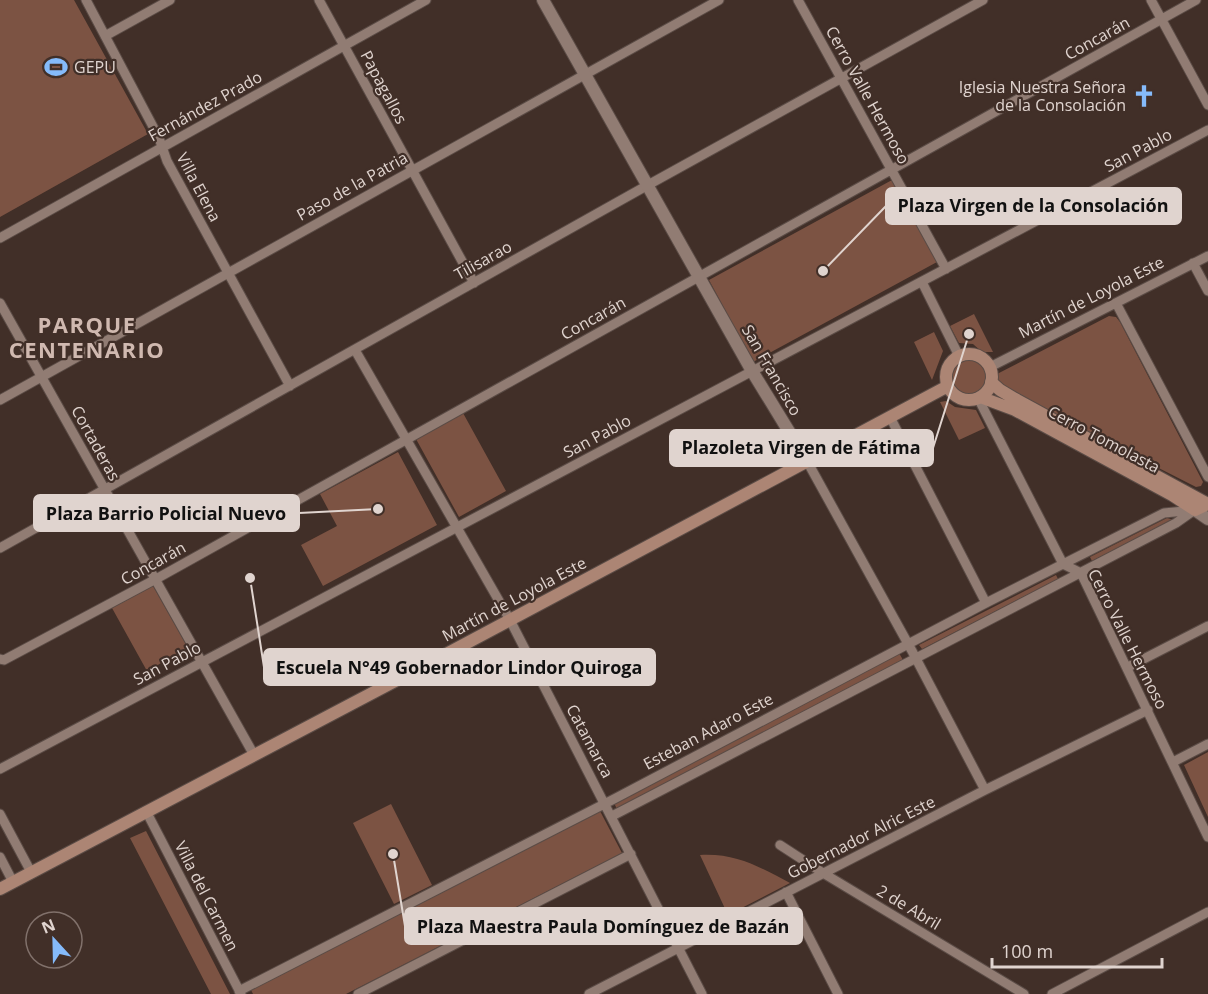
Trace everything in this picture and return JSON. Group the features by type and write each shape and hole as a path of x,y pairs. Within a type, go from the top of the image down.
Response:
{"main road":[{"path":"966,354 980,357 990,367 991,382 988,390 979,397 964,400 957,397 948,386 946,373 949,366 959,357 966,354"},
{"name":"Cerro Tomolasta","path":"991,382 1008,395 1208,504"},
{"name":"Martín de Loyola Este","path":"0,889 948,386"},
{"name":"Cerro Tomolasta","path":"979,397 1015,410 1172,495 1194,510"},
{"name":"Esteban Adaro Este","path":"1194,510 1208,504"}],"street":[{"name":"Villa Elena","path":"86,0 163,147 167,161 290,386"},
{"path":"105,36 170,0"},
{"name":"Papagallos","path":"319,0 474,283"},
{"name":"Fernández Prado","path":"0,238 426,0"},
{"name":"San Francisco","path":"543,0 752,371 807,461 985,790"},
{"name":"Paso de la Patria","path":"0,400 719,0"},
{"name":"Cerro Valle Hermoso","path":"798,0 946,268"},
{"name":"Tilisarao","path":"0,549 982,0"},
{"path":"1151,0 1208,105"},
{"name":"Concarán","path":"2,660 156,579 1196,0"},
{"name":"San Pablo","path":"0,768 1208,130"},
{"name":"Martín de Loyola Este","path":"990,367 1208,256"},
{"path":"1193,263 1208,291"},
{"path":"922,282 959,357"},
{"name":"Cortaderas","path":"0,303 254,755"},
{"path":"1116,303 1208,477"},
{"name":"Catamarca","path":"354,350 510,620 702,994"},
{"name":"Cerro Valle Hermoso","path":"979,397 1063,564 1081,573 1208,837"},
{"path":"890,417 986,603"},
{"name":"Cerro Tomolasta","path":"1194,510 1208,519"},
{"name":"Esteban Adaro Este","path":"240,993 1063,564 1164,513 1194,510"},
{"name":"Esteban Adaro Este","path":"612,816 1081,573 1176,523 1194,510"},
{"path":"1128,667 1208,626"},
{"name":"Gobernador Alric Este","path":"590,994 985,790 1148,710"},
{"path":"1173,762 1208,744"},
{"name":"Villa del Carmen","path":"146,811 240,993"},
{"path":"0,814 31,872"},
{"name":"2 de Abril","path":"780,845 1024,994"},
{"path":"358,994 631,854"},
{"path":"0,857 13,882"},
{"path":"786,892 838,994"},
{"path":"1052,994 1208,912"},
{"path":"377,984 382,994"}],"shaded area":[{"name":"GEPU","path":"0,0 74,0 148,134 0,217"},
{"path":"892,180 937,262 753,362 709,280"},
{"path":"974,314 993,352 982,352 973,344 959,343 950,326"},
{"path":"1109,316 1116,317 1120,322 1203,482 1201,486 1196,487 1003,389 997,383 997,374"},
{"path":"934,332 943,351 932,380 914,342"},
{"path":"968,359 980,365 986,377 980,389 968,395 956,389 950,377 956,365"},
{"path":"946,401 955,407 976,410 985,428 959,440 940,402"},
{"path":"463,413 506,491 459,517 416,439"},
{"path":"398,452 437,525 323,586 301,545 337,526 320,494"},
{"path":"1167,518 1174,520 1092,561 1090,557"},
{"path":"1056,575 1058,579 922,649 919,645"},
{"path":"153,586 188,648 147,671 112,608"},
{"path":"899,653 903,660 617,809 614,803"},
{"path":"1208,752 1208,817 1184,765"},
{"path":"391,804 432,885 394,904 353,823"},
{"path":"600,811 622,853 346,994 253,994 251,990"},
{"path":"146,831 230,994 211,994 130,838"},
{"path":"700,855 737,859 790,883 728,915"}],"place":[{"name":"GEPU","path":"56,67"},
{"name":"Iglesia Nuestra Señora de la Consolación","path":"1144,96"},
{"name":"Plaza Virgen de la Consolación","path":"823,271"},
{"name":"Plazoleta Virgen de Fátima","path":"969,334"},
{"name":"Plaza Barrio Policial Nuevo","path":"378,509"},
{"name":"Escuela N°49 Gobernador Lindor Quiroga","path":"250,578"},
{"name":"Plaza Maestra Paula Domínguez de Bazán","path":"393,854"}],"district":[{"name":"PARQUE CENTENARIO","path":"87,336"}]}
